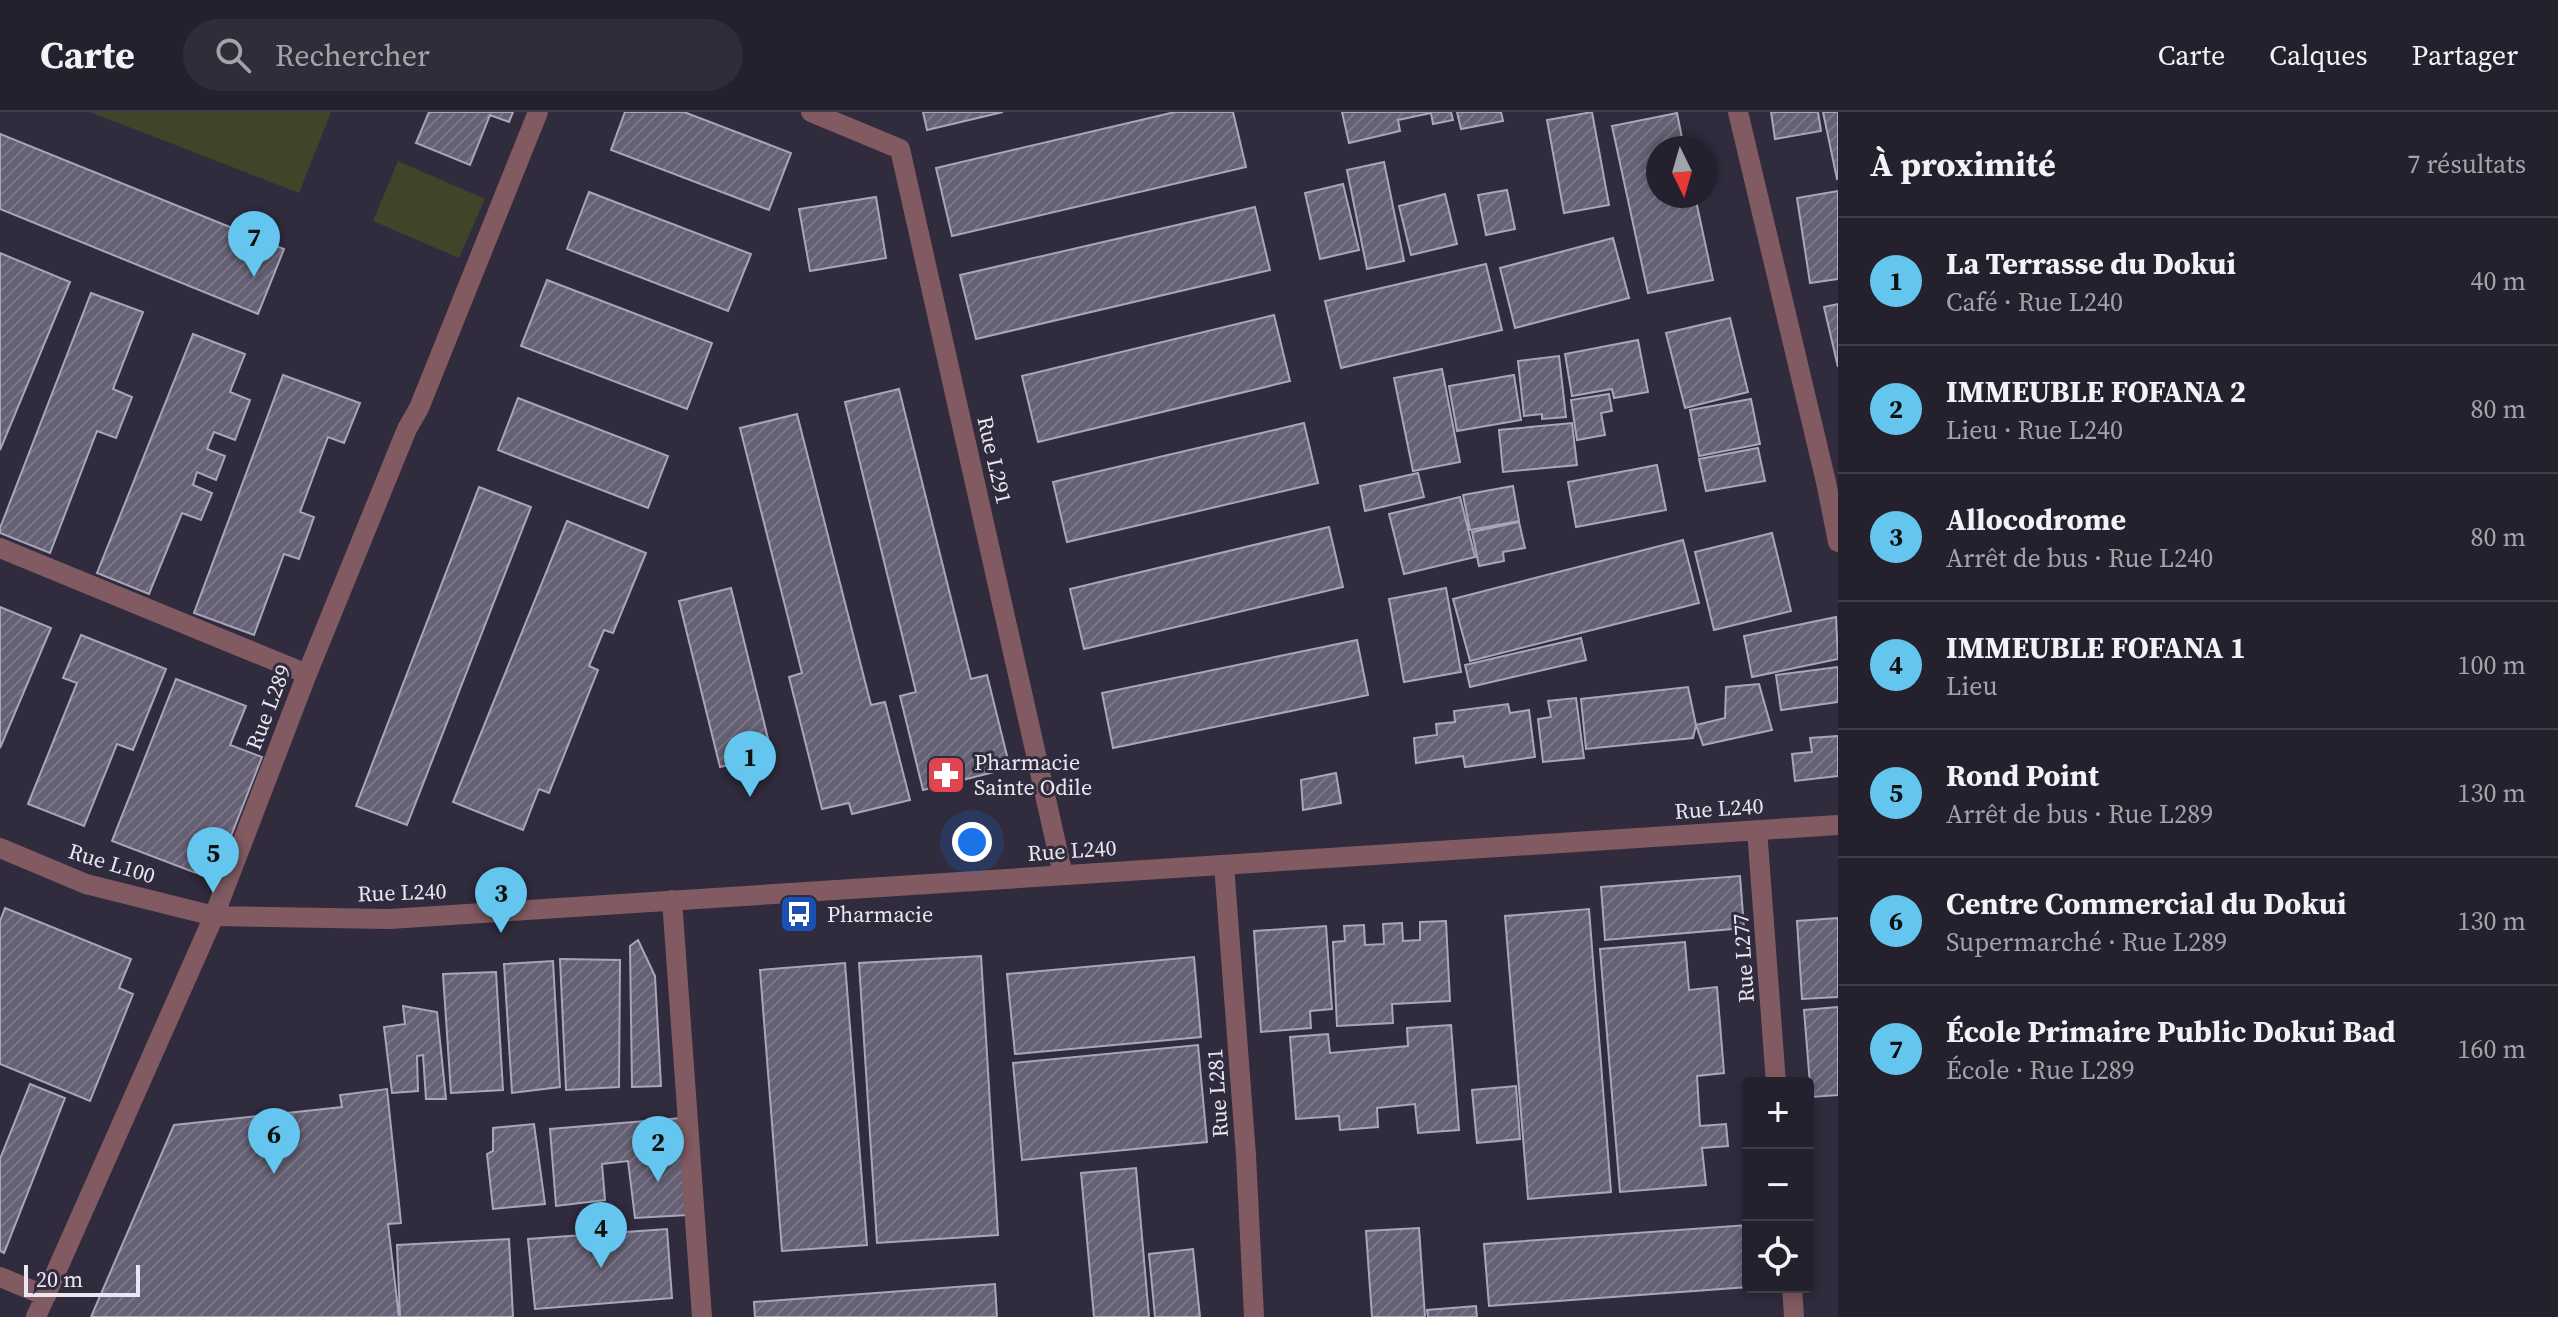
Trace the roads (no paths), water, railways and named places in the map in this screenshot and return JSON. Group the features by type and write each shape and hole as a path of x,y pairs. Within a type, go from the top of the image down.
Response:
{"street":[{"name":"Rue L289","path":"36,1317 214,916 307,674 407,429 419,408 538,112"},
{"name":"Rue L291","path":"811,112 900,149 1063,875"},
{"path":"1738,112 1838,542"},
{"path":"0,548 307,674"},
{"name":"Rue L240","path":"214,916 389,919 1838,825"},
{"name":"Rue L277","path":"1757,830 1776,1077"},
{"name":"Rue L100","path":"0,848 86,884 214,916"},
{"name":"Rue L281","path":"1224,865 1246,1155 1254,1317"},
{"path":"672,900 702,1317"},
{"path":"0,1277 46,1296"},
{"path":"1792,1293 1794,1317"}],"place":[{"name":"École Primaire Public Dokui Bad","path":"254,277"},
{"name":"Pharmacie Sainte Odile","path":"946,775"},
{"name":"La Terrasse du Dokui","path":"750,797"},
{"name":"Rond Point","path":"213,893"},
{"name":"Pharmacie","path":"799,914"},
{"name":"Allocodrome","path":"501,933"},
{"name":"Centre Commercial du Dokui","path":"274,1174"},
{"name":"IMMEUBLE FOFANA 2","path":"658,1182"},
{"name":"IMMEUBLE FOFANA 1","path":"601,1268"}]}
